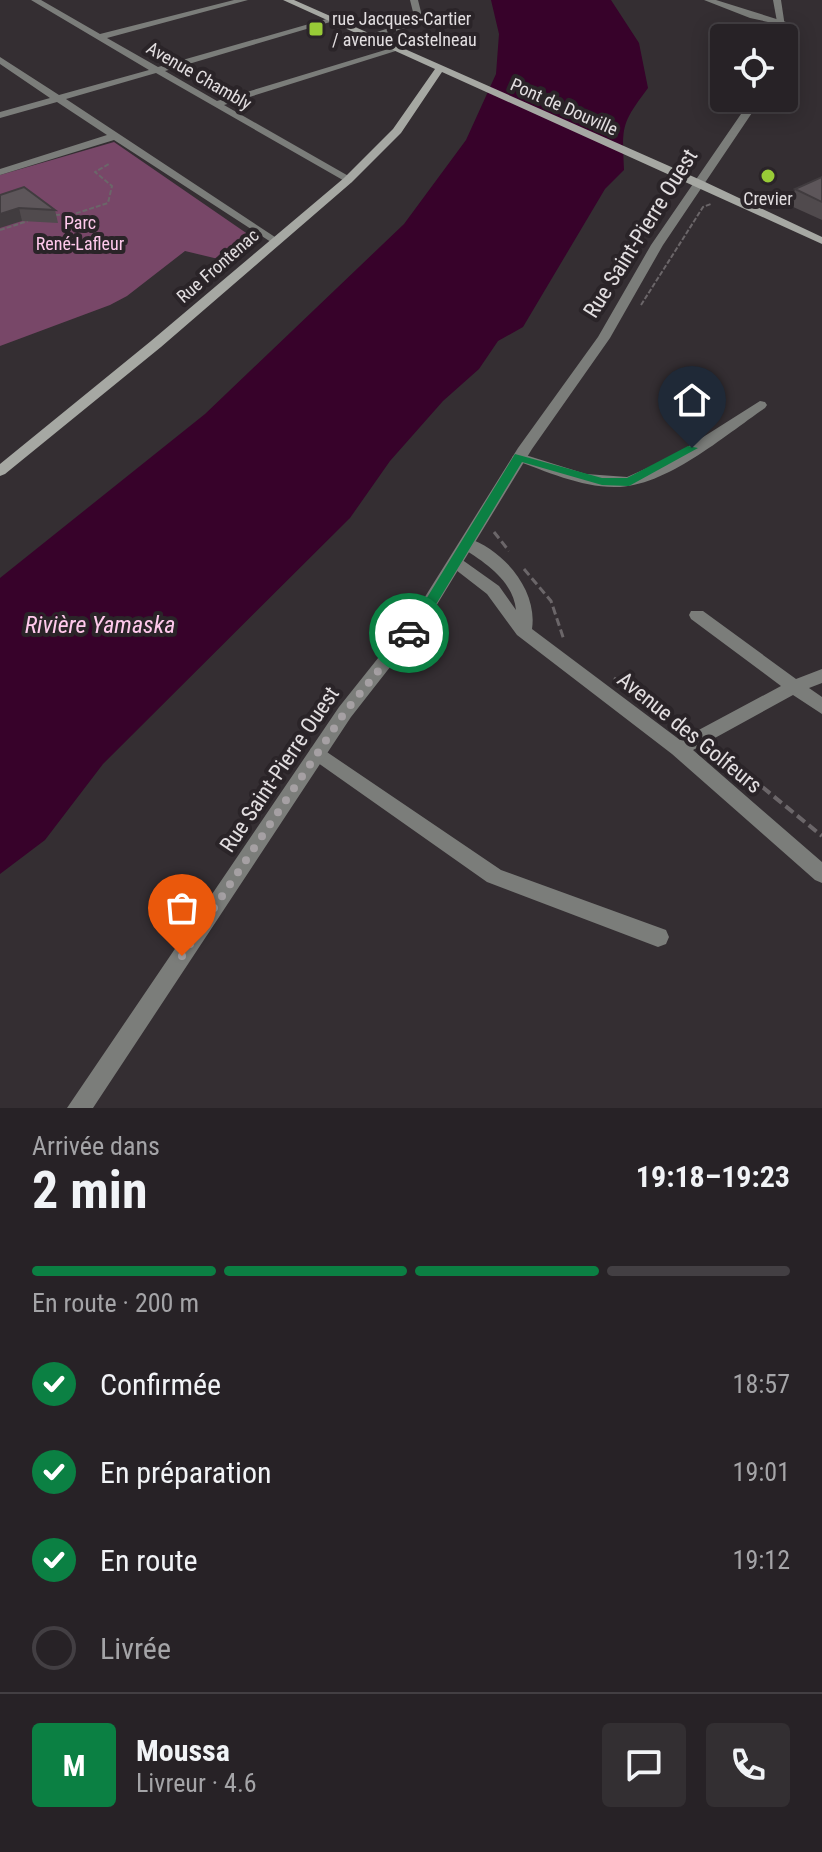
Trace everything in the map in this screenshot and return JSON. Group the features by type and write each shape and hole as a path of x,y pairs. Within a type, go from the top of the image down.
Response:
{"main road":[{"name":"Pont de Douville","path":"287,0 822,241"},
{"name":"Rue Frontenac","path":"0,471 156,344 348,180 397,131 440,68"}],"street":[{"path":"99,37 244,0"},
{"path":"371,37 413,23 418,16 414,0"},
{"path":"708,0 753,16 782,22 777,0"},
{"name":"Avenue Chambly","path":"45,3 348,180"},
{"path":"0,115 333,20"},
{"path":"216,104 398,49"},
{"path":"1,62 274,241"},
{"name":"Rue Saint-Pierre Ouest","path":"79,1108 345,712 424,612 519,457 604,338 657,245 747,112"},
{"path":"0,172 116,136"},
{"path":"519,457 602,481 629,482 679,456 760,405"},
{"path":"467,543 508,572 527,618 523,631"},
{"name":"Avenue des Golfeurs","path":"455,563 493,590 523,631 679,749 822,874"},
{"path":"697,615 822,707"},
{"path":"679,749 794,687 822,676"},
{"path":"318,753 494,876 658,937"}],"path":[{"path":"53,215 74,214 110,202 112,186 95,172 109,164"},
{"path":"0,230 38,217"},
{"path":"494,532 510,553"},
{"path":"518,563 550,595 559,616 564,642 569,647"},
{"path":"604,671 700,737 822,836"}],"green space":[{"name":"Parc René-Lafleur","path":"114,142 258,241 235,263 185,251 127,296 110,305 0,346 0,175"}],"water":[{"name":"Rivière Yamaska","path":"491,0 611,0 639,43 648,88 625,126 624,170 605,189 523,327 498,341 479,369 443,401 390,461 350,518 103,764 45,840 0,874 0,578 205,414 404,224 466,140 496,74 499,34"}],"building":[{"path":"822,177 822,202 795,189"},
{"path":"24,187 55,210 19,208 0,214 0,195"}],"way so far":[{"path":"182,956 345,712 409,633"}],"place":[{"name":"rue Jacques-Cartier / avenue Castelneau","path":"316,29"},
{"name":"Crevier","path":"768,176"}],"route":[{"path":"409,633 519,457 602,481 629,482 692,448"}]}
